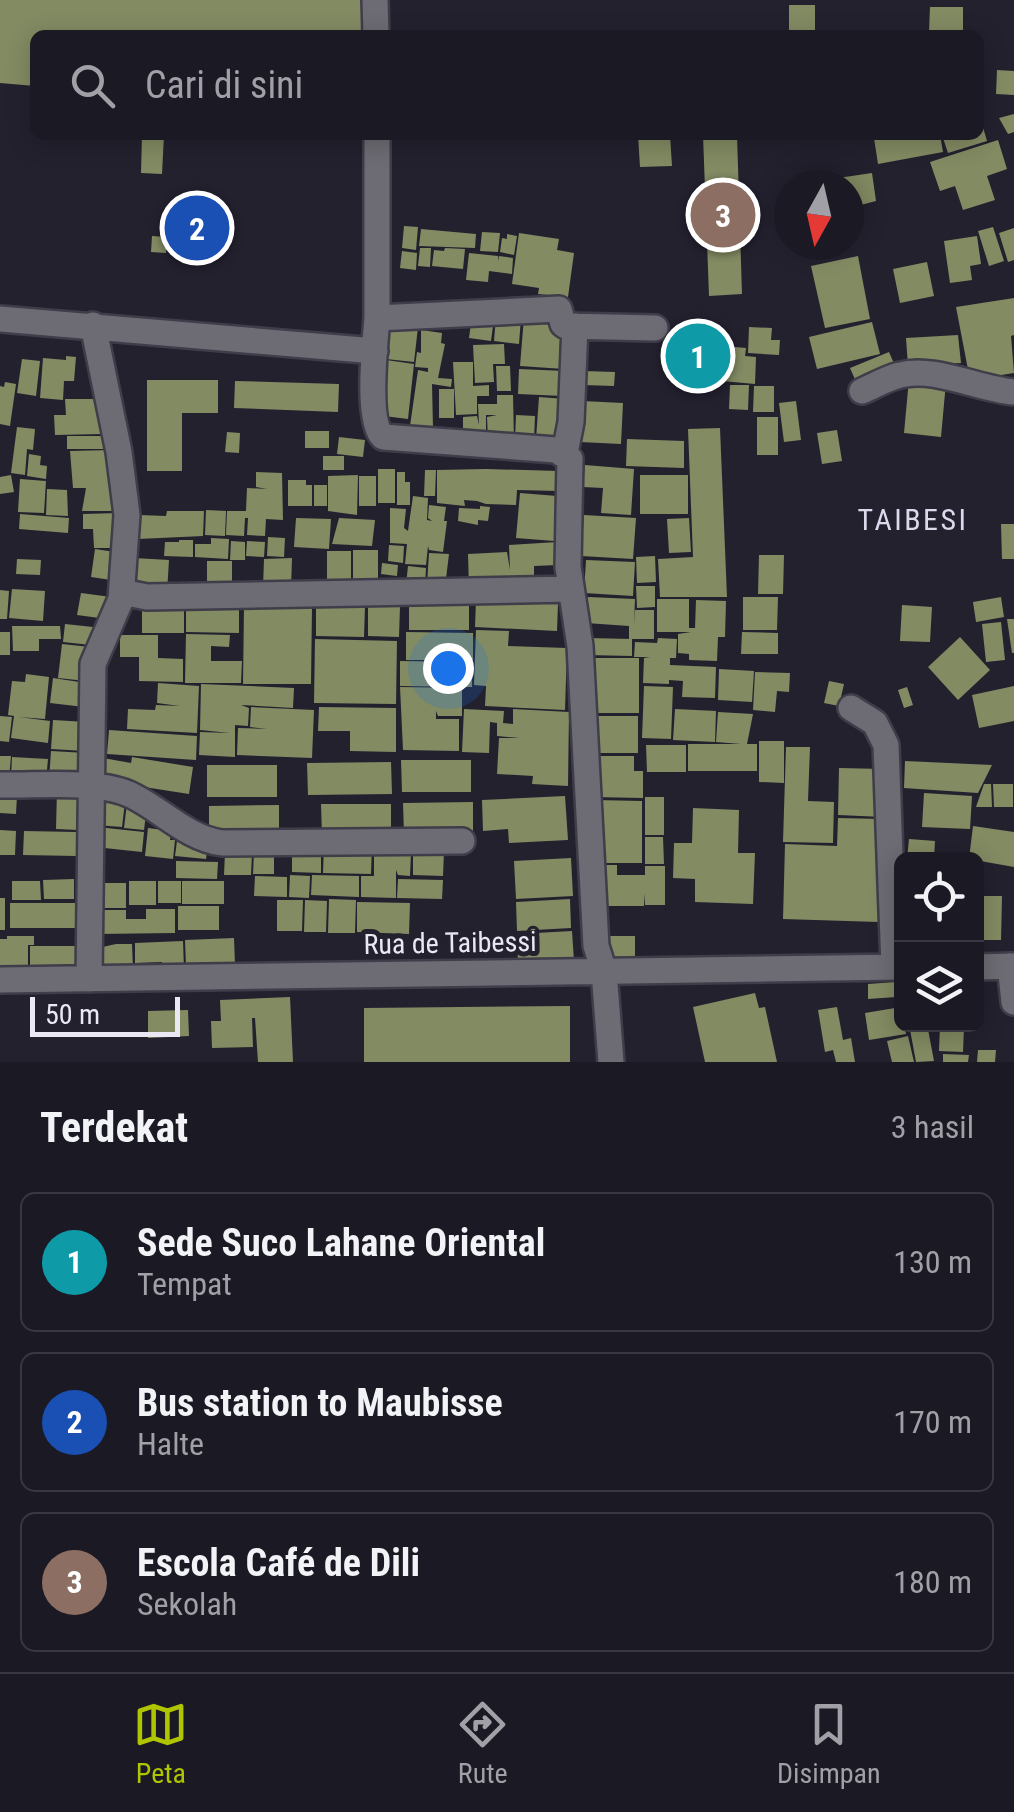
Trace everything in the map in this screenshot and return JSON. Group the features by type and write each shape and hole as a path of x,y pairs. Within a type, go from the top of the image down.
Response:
{"street":[{"path":"375,0 376,30"},
{"path":"377,140 376,431 383,437 565,452"},
{"path":"377,318 560,309 563,324 655,328"},
{"path":"0,318 375,351"},
{"path":"89,979 94,664 122,592 127,515 92,326"},
{"path":"575,326 572,412 565,452 570,459 568,567 580,646 596,946 604,971 611,1062"},
{"path":"862,391 902,374 936,376 989,390 1014,392"},
{"path":"122,592 146,597 571,588"},
{"path":"850,708 876,722 886,745 897,942"},
{"path":"0,785 92,787 129,794 203,840 222,843 462,841"},
{"path":"984,967 1012,966 1014,1002"},
{"name":"Rua de Taibessi","path":"0,980 894,967"}],"building":[{"path":"0,0 365,0 366,30 30,30 30,86 0,83"},
{"path":"789,5 815,5 815,30 789,30"},
{"path":"930,7 963,7 963,30 929,30"},
{"path":"997,70 1014,71 1014,95 996,94"},
{"path":"1014,114 1014,132 1008,134 999,118"},
{"path":"984,131 987,141 948,153 944,140 984,140"},
{"path":"142,140 164,140 162,174 141,173"},
{"path":"638,140 670,140 672,166 640,167"},
{"path":"703,140 737,140 742,294 709,296"},
{"path":"874,140 941,140 943,152 878,164"},
{"path":"998,140 1007,169 987,176 995,200 963,210 955,186 940,191 930,162"},
{"path":"872,173 876,201 864,204 864,174"},
{"path":"404,226 418,227 416,250 402,248"},
{"path":"993,227 1004,261 989,266 978,231"},
{"path":"1014,228 1014,260 1008,262 999,233"},
{"path":"421,229 476,234 475,248 419,246"},
{"path":"482,232 500,233 498,252 480,251"},
{"path":"519,233 559,239 557,250 574,253 568,297 538,294 539,288 512,284"},
{"path":"507,234 517,236 514,255 500,252 502,238 507,239"},
{"path":"152,236 167,237 166,253 151,252"},
{"path":"977,236 981,264 970,266 972,280 950,283 944,241"},
{"path":"420,248 431,248 430,267 418,266"},
{"path":"465,249 463,269 432,266 434,250"},
{"path":"402,251 417,253 416,270 400,268"},
{"path":"469,253 498,256 498,261 499,256 513,258 512,274 489,271 488,282 466,280"},
{"path":"859,260 870,319 825,328 811,266"},
{"path":"927,262 934,296 900,303 893,269"},
{"path":"1014,298 1014,373 970,380 956,307"},
{"path":"472,316 494,318 491,341 469,338"},
{"path":"496,316 521,318 519,344 494,341"},
{"path":"524,317 562,319 564,369 520,366"},
{"path":"872,322 880,354 817,369 809,337"},
{"path":"391,324 418,327 414,362 386,359"},
{"path":"683,327 710,330 711,384 686,382"},
{"path":"749,327 772,328 771,340 780,340 779,355 748,353"},
{"path":"421,330 442,333 441,343 445,344 438,378 452,379 451,387 432,384 433,429 410,426 418,370 428,372 428,368 415,367 417,352 421,353"},
{"path":"958,335 961,363 908,366 906,338"},
{"path":"504,344 505,364 493,364 494,382 475,383 473,345"},
{"path":"724,346 746,348 745,356 756,357 755,384 722,381"},
{"path":"889,352 896,368 857,384 850,368"},
{"path":"66,356 76,357 74,381 64,381 63,400 40,398 43,358 66,360"},
{"path":"22,359 40,361 36,396 17,393"},
{"path":"386,360 414,364 408,419 384,416 381,403"},
{"path":"453,362 473,362 473,386 489,385 489,396 477,396 477,414 456,415"},
{"path":"496,366 510,366 511,391 497,391"},
{"path":"519,369 565,371 563,396 518,394"},
{"path":"584,371 615,372 614,386 583,385"},
{"path":"909,379 946,382 941,437 904,433"},
{"path":"147,380 218,380 218,413 182,413 182,471 147,471"},
{"path":"235,381 339,384 338,412 234,408"},
{"path":"5,382 16,384 10,426 0,424 0,386 4,387"},
{"path":"730,385 749,385 748,410 729,409"},
{"path":"754,386 774,386 774,412 753,412"},
{"path":"439,389 454,389 454,418 439,418"},
{"path":"497,395 513,395 514,441 488,441 487,417 497,415 486,415 486,441 463,441 463,417 477,416 479,425 478,404 497,404"},
{"path":"539,397 565,399 563,441 536,439"},
{"path":"65,399 98,399 102,434 55,435 54,415 66,415"},
{"path":"582,401 623,403 621,444 580,442"},
{"path":"796,401 801,440 784,442 779,403"},
{"path":"516,415 535,416 534,440 515,439"},
{"path":"757,417 778,417 778,455 757,455"},
{"path":"17,427 35,429 33,450 27,449 25,475 11,473"},
{"path":"720,428 727,597 660,597 658,559 693,557 688,429"},
{"path":"837,430 842,461 822,464 817,433"},
{"path":"305,431 329,431 329,448 305,448"},
{"path":"227,432 240,433 239,453 225,452"},
{"path":"67,436 104,436 104,449 67,449"},
{"path":"339,437 365,440 363,457 337,454"},
{"path":"627,439 684,441 684,468 626,466"},
{"path":"111,450 113,511 82,511 86,488 73,488 70,451"},
{"path":"29,454 41,456 40,465 47,466 46,479 27,476"},
{"path":"323,456 344,456 344,470 323,470"},
{"path":"585,465 634,469 631,515 601,513 603,488 583,487"},
{"path":"378,469 395,469 395,503 378,503"},
{"path":"425,470 436,470 435,496 424,496"},
{"path":"437,470 559,471 558,491 517,490 516,505 464,500 465,506 437,503"},
{"path":"256,472 282,473 283,520 266,519 265,536 247,535 245,518 244,536 226,535 227,511 246,511 247,488 267,489 256,487"},
{"path":"397,472 405,472 405,482 410,482 410,505 397,505"},
{"path":"11,475 14,492 0,494 0,477"},
{"path":"358,475 357,515 328,511 328,476"},
{"path":"640,475 688,475 688,514 640,514"},
{"path":"359,476 376,476 376,506 359,506"},
{"path":"20,479 46,481 44,513 18,512"},
{"path":"288,480 306,480 306,485 312,485 312,506 288,506"},
{"path":"314,485 327,485 327,506 314,506"},
{"path":"47,489 67,490 68,516 46,515"},
{"path":"520,493 557,496 554,541 516,538"},
{"path":"413,496 428,498 427,520 432,521 428,518 429,505 446,507 443,552 429,550 428,546 426,565 405,564 407,544 390,543 390,508 406,509 404,528 408,531"},
{"path":"490,507 488,521 478,520 478,525 458,521 459,508"},
{"path":"206,510 226,511 225,536 205,535"},
{"path":"167,511 204,511 203,536 138,539 139,515 166,516"},
{"path":"119,513 119,548 94,548 93,529 83,529 83,514"},
{"path":"20,514 69,518 68,533 19,529"},
{"path":"584,515 636,518 633,559 581,556"},
{"path":"296,518 331,519 329,549 294,547"},
{"path":"339,518 375,520 372,546 332,544"},
{"path":"689,518 691,552 669,553 667,519"},
{"path":"1001,524 1014,524 1014,559 1002,559"},
{"path":"268,537 285,538 284,557 267,556"},
{"path":"211,538 229,539 228,559 195,557 195,544 211,544"},
{"path":"193,540 193,557 164,556 165,542"},
{"path":"231,541 245,542 245,560 230,560"},
{"path":"247,541 265,542 264,557 246,556"},
{"path":"557,542 558,565 534,566 534,585 469,588 468,554 507,552 510,570 509,545"},
{"path":"389,545 404,546 403,563 388,561"},
{"path":"95,549 115,552 111,580 91,577"},
{"path":"353,550 378,550 378,583 353,583"},
{"path":"327,551 351,551 351,583 327,583"},
{"path":"429,553 449,554 445,587 427,585"},
{"path":"759,555 784,555 783,594 758,594"},
{"path":"655,556 656,582 637,583 636,557"},
{"path":"134,558 169,560 167,593 133,591"},
{"path":"292,558 291,588 263,588 264,559"},
{"path":"17,559 41,560 40,575 16,574"},
{"path":"586,560 635,562 633,596 584,593"},
{"path":"207,561 232,561 232,592 207,592"},
{"path":"382,563 398,565 397,576 381,574"},
{"path":"408,566 426,568 425,587 406,585"},
{"path":"636,586 655,586 655,607 637,608"},
{"path":"12,589 45,591 43,621 9,618"},
{"path":"0,590 9,591 7,619 0,619"},
{"path":"81,593 111,597 107,619 77,615"},
{"path":"588,597 635,599 634,626 635,610 654,610 654,639 629,639 629,626 586,623"},
{"path":"743,597 778,597 777,630 743,630"},
{"path":"1001,597 1004,617 976,622 973,602"},
{"path":"657,599 689,599 689,628 695,628 696,600 726,601 725,637 718,637 717,661 689,660 689,654 678,653 678,634 691,632 657,632"},
{"path":"476,600 558,604 557,631 475,627"},
{"path":"142,603 184,604 184,633 142,633"},
{"path":"409,604 469,605 469,630 409,630"},
{"path":"186,605 239,605 239,633 186,632"},
{"path":"316,605 365,606 364,637 316,636"},
{"path":"368,605 400,606 399,637 368,636"},
{"path":"902,605 932,607 930,642 900,641"},
{"path":"244,606 312,607 311,684 243,684"},
{"path":"1007,619 1014,619 1014,653 1012,653"},
{"path":"1001,622 1005,660 986,662 982,624"},
{"path":"65,624 93,627 91,645 63,642"},
{"path":"12,626 60,626 61,639 39,639 39,651 13,651"},
{"path":"476,630 509,631 508,646 567,648 565,710 485,706 486,686 474,685"},
{"path":"0,632 10,632 10,655 0,655"},
{"path":"406,632 473,633 473,660 406,660"},
{"path":"742,632 778,633 778,654 741,654"},
{"path":"186,634 230,635 229,647 211,646 211,661 242,661 241,683 185,683"},
{"path":"120,635 158,635 158,658 183,659 183,682 139,681 139,657 120,657"},
{"path":"960,637 990,670 958,700 928,667"},
{"path":"587,638 632,639 632,656 587,655"},
{"path":"658,638 677,639 676,658 670,658 670,665 716,667 715,698 682,697 683,681 643,683 644,658 650,657 634,657 635,642 657,643"},
{"path":"315,639 397,641 396,704 314,703"},
{"path":"62,644 90,647 86,681 58,678"},
{"path":"587,658 639,658 639,713 587,713"},
{"path":"400,661 472,662 472,687 400,686"},
{"path":"719,669 754,671 752,702 718,700"},
{"path":"755,672 790,673 789,692 777,691 775,712 753,710"},
{"path":"26,674 49,677 45,719 19,717 50,721 48,743 11,738 14,716 8,715 12,681 25,682"},
{"path":"53,678 86,683 84,707 50,703"},
{"path":"829,681 844,684 839,706 824,703"},
{"path":"158,683 199,686 197,733 127,729 128,709 180,706 157,703"},
{"path":"201,684 294,688 293,708 241,705 249,708 248,726 235,725 235,757 199,755 200,732 230,733 200,730"},
{"path":"644,686 673,687 671,739 642,738"},
{"path":"1014,686 1014,721 979,728 972,695"},
{"path":"400,687 462,688 462,716 438,716 436,711 436,719 459,719 459,751 403,750"},
{"path":"907,687 913,705 904,708 898,690"},
{"path":"251,707 314,710 312,758 237,755 238,728 267,729 250,727"},
{"path":"319,707 396,708 396,752 350,751 350,731 318,731"},
{"path":"464,709 504,711 503,723 513,724 513,709 569,712 568,786 532,784 533,776 497,774 499,738 520,738 497,736 497,723 490,722 489,753 462,752"},
{"path":"675,709 716,711 715,742 673,740"},
{"path":"718,712 753,714 747,744 757,744 757,771 688,771 688,744 741,744 716,742"},
{"path":"0,716 12,717 9,742 0,741"},
{"path":"591,716 638,716 638,753 591,753"},
{"path":"53,720 87,722 85,751 51,749"},
{"path":"109,730 197,736 196,760 107,754"},
{"path":"759,741 784,741 784,783 759,782"},
{"path":"646,745 686,745 686,772 647,772"},
{"path":"786,747 810,747 808,801 834,802 833,843 783,842"},
{"path":"51,751 86,753 85,782 49,780"},
{"path":"0,756 11,756 9,779 0,778"},
{"path":"593,756 634,756 634,771 643,771 643,798 593,797"},
{"path":"12,757 48,759 46,781 11,778"},
{"path":"132,757 193,767 189,794 99,780 103,758 131,763"},
{"path":"401,760 471,760 471,792 402,792"},
{"path":"905,761 992,765 978,793 904,788"},
{"path":"391,762 392,794 308,795 307,763"},
{"path":"207,765 277,765 277,797 207,797"},
{"path":"839,768 884,769 883,817 838,815"},
{"path":"984,784 991,784 992,807 976,807"},
{"path":"993,784 1013,784 1013,807 994,807"},
{"path":"57,790 81,791 78,830 56,829"},
{"path":"0,793 17,795 16,814 0,813"},
{"path":"924,793 972,796 970,829 922,827"},
{"path":"565,796 568,840 509,843 508,829 483,831 482,800"},
{"path":"645,797 664,797 664,835 645,835"},
{"path":"99,800 125,802 122,827 96,825"},
{"path":"595,800 642,801 642,863 595,863"},
{"path":"473,802 473,834 404,835 403,803"},
{"path":"127,803 147,806 144,830 124,828"},
{"path":"321,804 391,804 391,835 322,836"},
{"path":"279,805 279,837 209,838 209,806"},
{"path":"693,808 739,810 738,853 755,853 753,904 695,902 695,879 673,878 674,843 692,843"},
{"path":"838,818 883,819 879,922 783,919 785,844 837,846"},
{"path":"973,826 1014,832 1014,867 984,862 984,852 970,852"},
{"path":"97,827 144,832 142,852 95,847"},
{"path":"148,828 171,831 170,840 175,840 173,859 145,856"},
{"path":"0,830 16,831 15,855 0,855"},
{"path":"24,831 76,832 76,856 23,855"},
{"path":"645,837 663,837 664,864 645,864"},
{"path":"909,839 935,841 934,852 908,852"},
{"path":"177,841 208,844 206,859 175,856"},
{"path":"324,844 372,845 371,874 323,873"},
{"path":"292,846 321,847 321,873 292,872"},
{"path":"413,850 444,851 443,876 413,875"},
{"path":"254,851 274,852 274,874 253,874"},
{"path":"374,852 411,853 410,876 398,875 396,870 396,898 361,897 361,876 374,876"},
{"path":"225,853 252,853 251,875 224,875"},
{"path":"571,858 573,896 516,899 514,861"},
{"path":"176,861 218,862 217,879 176,878"},
{"path":"596,865 617,865 617,875 645,875 645,866 665,866 665,905 645,905 644,893 644,906 596,906"},
{"path":"290,875 310,876 309,898 289,897"},
{"path":"312,875 359,876 359,897 311,895"},
{"path":"255,876 287,877 287,897 254,896"},
{"path":"74,879 74,899 44,899 43,880"},
{"path":"398,879 443,880 442,899 397,898"},
{"path":"12,881 40,881 41,900 12,900"},
{"path":"129,881 156,881 156,905 129,905"},
{"path":"158,881 181,881 181,903 158,903"},
{"path":"182,881 224,881 224,904 182,904"},
{"path":"97,883 126,883 126,908 97,908"},
{"path":"984,896 1002,896 1001,940 984,940"},
{"path":"0,898 5,898 5,930 0,930"},
{"path":"329,899 356,900 355,933 328,933"},
{"path":"570,899 571,928 517,931 516,902"},
{"path":"277,900 303,900 302,931 277,931"},
{"path":"305,900 327,901 326,932 304,932"},
{"path":"357,902 410,903 409,934 357,932"},
{"path":"10,903 76,903 76,928 10,928"},
{"path":"178,906 219,906 219,930 178,930"},
{"path":"146,909 175,909 175,933 96,934 96,910 126,910 126,919 146,919"},
{"path":"572,931 574,961 518,963 517,934"},
{"path":"34,936 34,945 28,945 28,971 0,973 0,939"},
{"path":"607,936 635,936 635,959 607,959"},
{"path":"234,938 235,965 186,967 185,940"},
{"path":"183,941 184,969 162,970 162,962 135,963 135,943"},
{"path":"132,944 133,969 99,971 98,948"},
{"path":"30,946 81,946 81,971 30,971"},
{"path":"894,982 894,997 868,999 868,984"},
{"path":"755,993 759,1008 765,1007 777,1062 705,1062 693,1007"},
{"path":"290,997 293,1062 258,1062 255,1018 253,1047 212,1048 211,1021 221,1021 220,1000"},
{"path":"570,1006 570,1062 364,1062 364,1008"},
{"path":"837,1007 843,1040 851,1038 855,1062 836,1062 833,1050 825,1052 818,1010"},
{"path":"894,1008 894,1032 906,1034 869,1040 865,1013"},
{"path":"188,1010 189,1036 148,1038 148,1011"},
{"path":"910,1032 929,1032 934,1061 916,1062"},
{"path":"940,1032 964,1032 963,1052 939,1051"},
{"path":"908,1036 914,1062 892,1062 887,1041"},
{"path":"978,1050 996,1050 995,1062 977,1062"},
{"path":"943,1054 969,1055 968,1062 943,1062"}],"place":[{"name":"Escola Café de Dili","path":"723,215"},
{"name":"Bus station to Maubisse","path":"197,228"},
{"name":"Sede Suco Lahane Oriental","path":"698,356"}],"district":[{"name":"TAIBESI","path":"913,519"}]}
